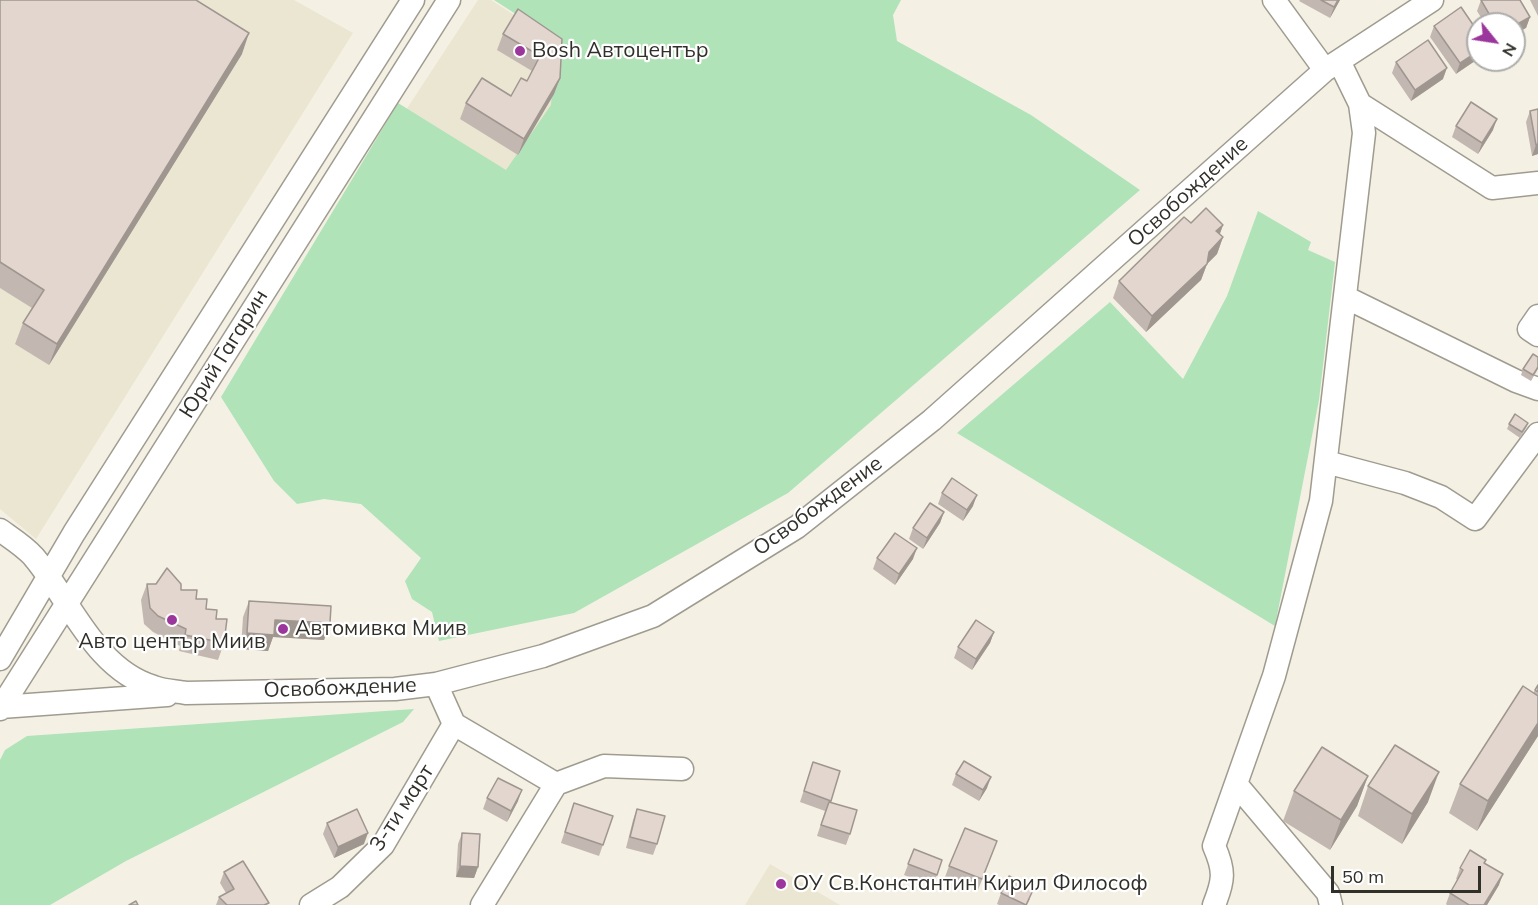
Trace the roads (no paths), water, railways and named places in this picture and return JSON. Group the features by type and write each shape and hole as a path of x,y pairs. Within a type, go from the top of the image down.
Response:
{"street":[{"name":"Юрий Гагарин","path":"0,659 48,575 412,0"},
{"name":"Юрий Гагарин","path":"1,708 65,603 449,0"},
{"path":"1274,0 1332,65 1360,104 1492,188 1538,183"},
{"name":"Освобождение","path":"0,530 31,554 96,643 133,677 153,687 186,693 395,689 436,684 543,656 653,616 797,527 932,420 1332,65 1432,0"},
{"path":"1214,905 1224,880 1221,862 1214,846 1274,676 1321,501 1364,133 1360,104"},
{"path":"1345,297 1516,381 1538,389"},
{"path":"1538,316 1529,329 1538,335"},
{"path":"1326,462 1405,483 1441,496 1475,519 1538,434"},
{"path":"436,684 454,724 556,784"},
{"path":"1,708 186,693"},
{"name":"3-ти март","path":"311,905 340,887 383,845 454,724"},
{"path":"482,905 556,784 604,766 682,769"},
{"path":"1236,784 1328,893 1331,905"}],"place":[{"name":"Bosh Автоцентър","path":"520,51"},
{"name":"Авто център Миив","path":"172,620"},
{"name":"Автомивка Миив","path":"283,629"},
{"name":"ОУ Св.Константин Кирил Философ","path":"781,884"}]}
